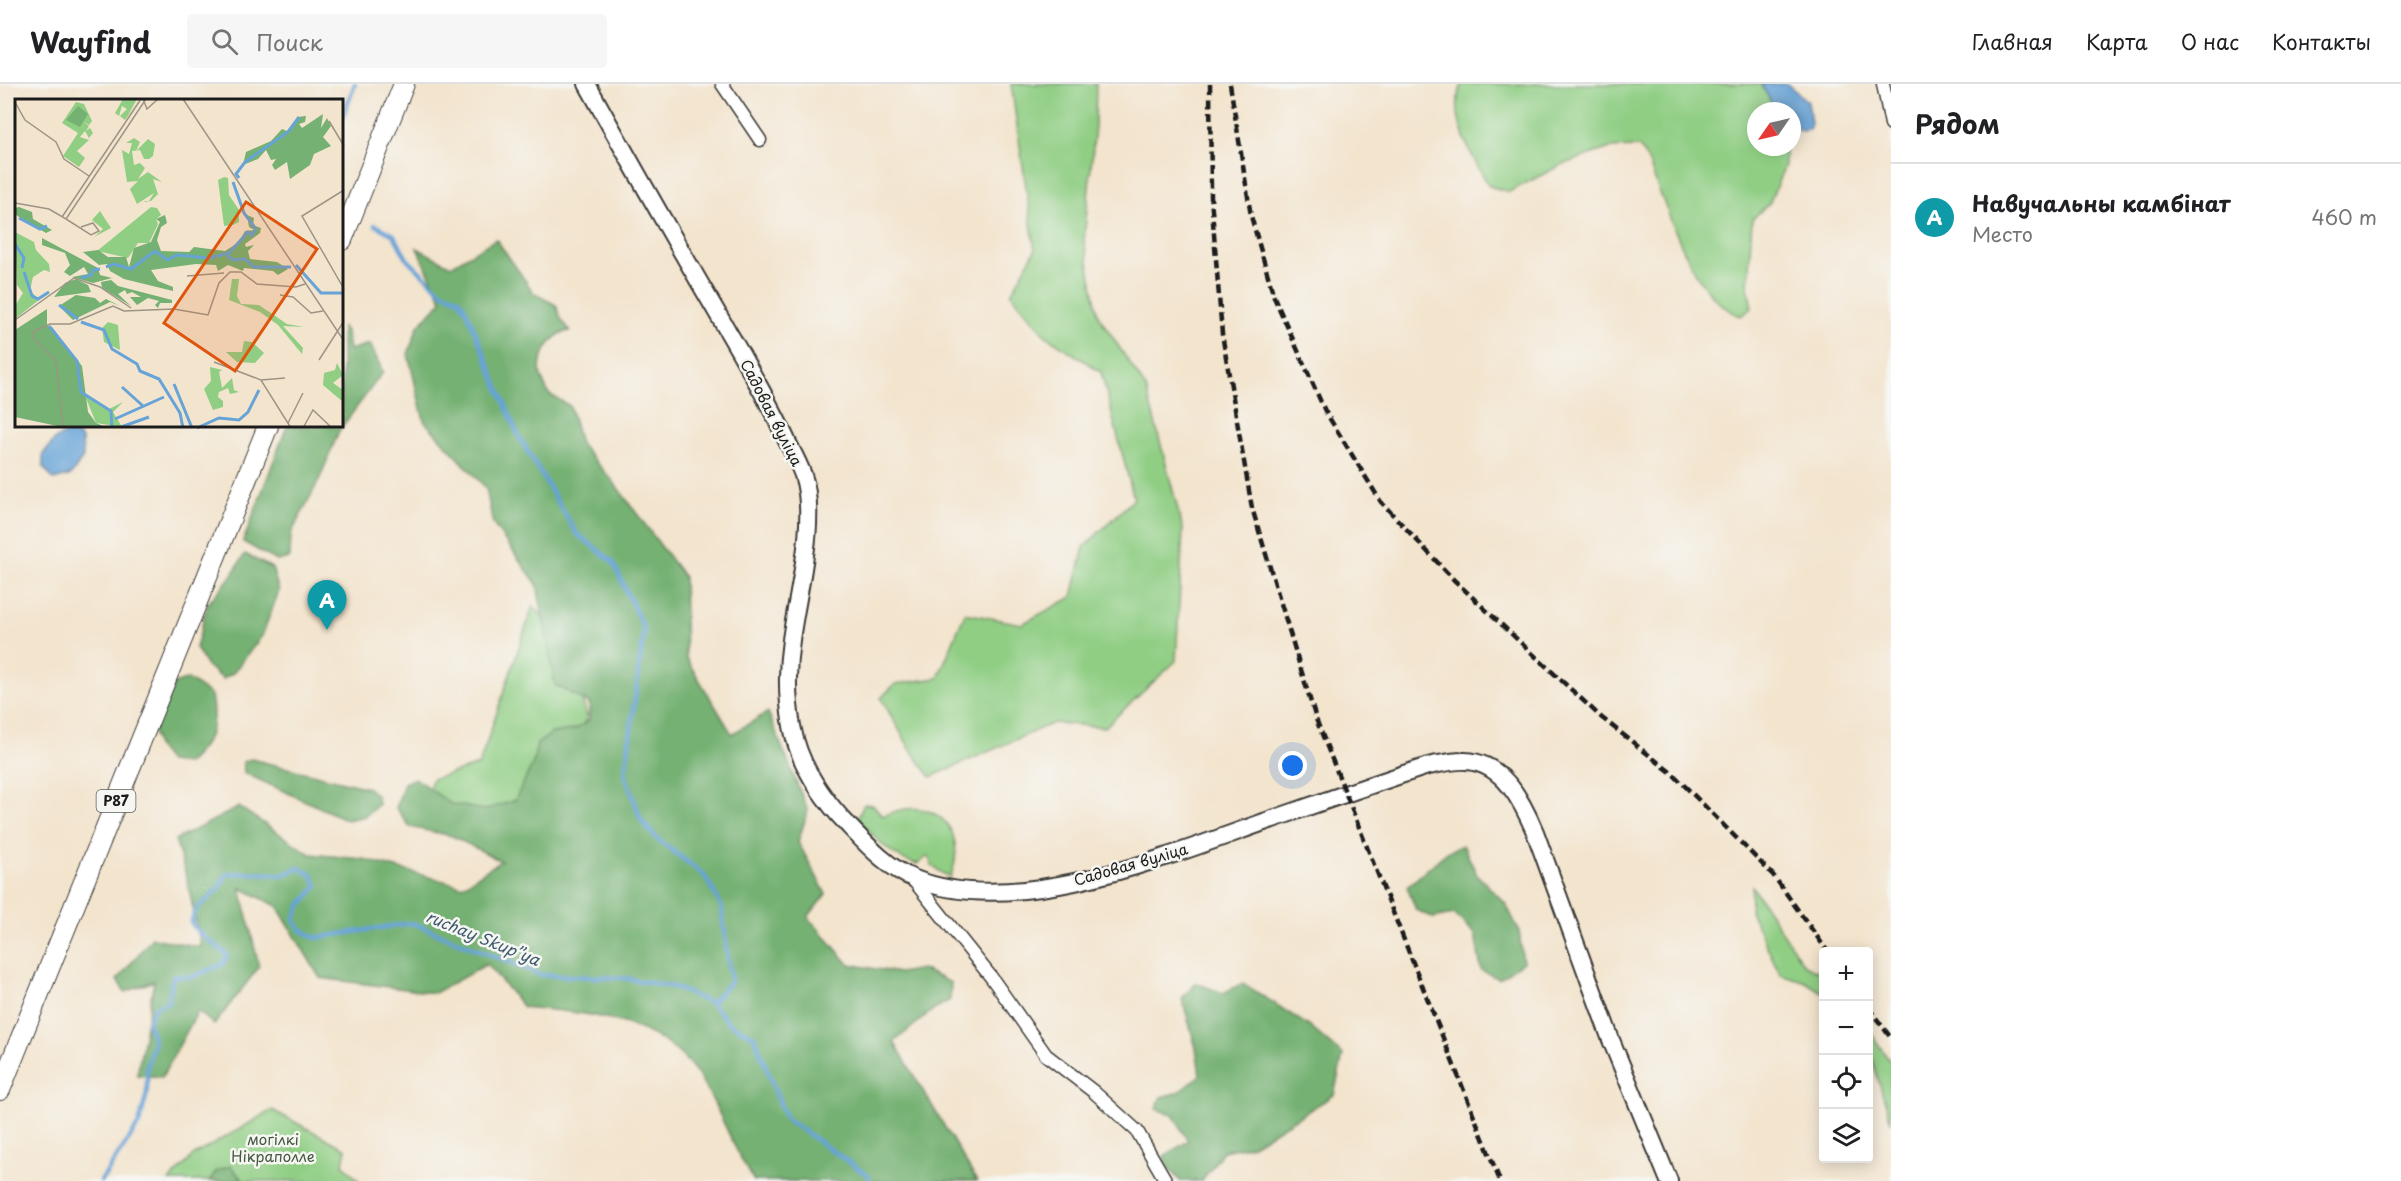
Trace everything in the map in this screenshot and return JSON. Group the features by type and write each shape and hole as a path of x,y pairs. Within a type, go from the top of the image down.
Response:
{"main road":[{"path":"344,235 404,84"},
{"name":"Р87","path":"0,1090 267,428"}],"street":[{"name":"Садовая вуліца","path":"587,84 771,406 804,477 807,506 806,541 791,641 789,688 792,726 800,756 813,782 834,811 866,844 911,878 991,977 1046,1055 1094,1092 1137,1131 1166,1181"},
{"path":"722,84 760,141"},
{"path":"1883,84 1891,124"},
{"name":"Садовая вуліца","path":"911,878 965,890 1005,891 1062,885 1204,844 1428,766 1465,761 1488,765 1523,803 1611,1040 1669,1181"}],"green space":[{"path":"1011,84 1096,84 1095,126 1084,240 1098,315 1146,388 1183,529 1176,661 1105,727 1053,723 931,777 912,752 881,698 895,684 938,678 965,613 1022,624 1072,597 1084,547 1134,499 1101,372 1046,336 1011,294 1035,250"},
{"path":"1462,84 1761,84 1771,102 1747,102 1747,156 1785,156 1785,165 1769,204 1752,219 1748,287 1752,308 1741,316 1725,308 1699,279 1680,242 1650,167 1639,147 1610,148 1561,165 1509,192 1489,186 1469,150 1460,123 1458,96"},
{"path":"496,239 534,293 556,305 561,319 570,331 551,341 543,354 541,376 549,394 570,406 580,444 612,480 684,577 686,658 732,734 768,712 808,811 798,842 826,894 808,917 849,964 899,973 922,969 951,983 950,1000 934,1009 894,1042 977,1181 754,1181 696,1072 680,1054 661,1039 617,1021 570,1012 523,1007 487,964 435,993 320,978 277,906 241,888 259,967 214,1025 198,1011 162,1077 137,1075 154,981 125,992 117,980 152,938 201,947 187,879 175,840 239,807 310,854 363,859 462,886 501,861 452,836 410,827 396,808 404,783 415,778 451,804 485,810 515,800 533,763 537,744 552,733 576,729 589,720 589,703 555,685 537,584 493,524 486,488 424,421 408,354 418,326 442,301 417,248 451,266"},
{"path":"344,329 349,350 370,344 383,372 344,424"},
{"path":"286,428 341,428 320,478 291,534 290,558 277,561 243,542"},
{"path":"245,554 272,568 279,591 262,636 233,673 223,679 206,665 196,648 208,603 229,579"},
{"path":"533,606 552,629 567,657 587,716 540,817 422,812 432,779 479,765"},
{"path":"188,679 211,695 212,725 207,741 187,764 169,762 157,747 153,731 174,684"},
{"path":"251,759 368,788 377,796 378,805 365,816 347,820 244,773 243,762"},
{"path":"864,804 873,805 883,816 901,810 917,809 931,812 942,819 951,830 955,844 955,860 950,878 932,866 928,856 918,864 900,858 885,847 858,818"},
{"path":"1463,845 1477,875 1506,904 1519,931 1523,962 1499,979 1481,970 1475,934 1454,914 1433,918 1416,910 1407,887 1447,852"},
{"path":"1752,886 1804,965 1819,972 1819,990 1806,982 1780,974 1750,911"},
{"path":"1196,983 1223,993 1243,983 1309,1026 1343,1055 1334,1095 1253,1145 1223,1151 1202,1181 1180,1181 1166,1165 1164,1156 1188,1141 1173,1115 1156,1109 1161,1097 1179,1092 1200,1075 1196,1048 1182,998"},
{"path":"1873,1036 1891,1063 1891,1122 1873,1062"},
{"name":"могілкі Нікраполле","path":"272,1110 346,1149 343,1164 359,1181 169,1181 194,1155"},
{"path":"230,1166 244,1181 210,1181 216,1171"}],"water":[{"path":"1761,84 1787,84 1808,102 1811,123 1809,130 1801,131 1801,102 1771,102"},
{"path":"72,431 82,439 83,457 71,475 54,480 43,467 43,454 56,438"}],"waterway":[{"path":"344,114 355,84"},
{"path":"375,225 394,235 407,259 440,291 459,299 466,310 518,435 576,533 613,562 644,630 625,774 641,820 656,838 704,875 721,905 731,981 711,1003"},
{"name":"ruchay Skup’’ya","path":"101,1181 139,1124 147,1093 147,1065 154,1042 148,1022 155,1007 168,1002 173,976 192,977 223,964 227,955 194,927 191,922 196,909 217,891 227,874 283,875 298,868 312,875 317,886 300,906 294,920 300,929 315,938 412,923 541,975 623,978 674,987 711,1003 730,1024 754,1036 786,1119 869,1176 869,1181"}],"railway":[{"path":"1210,84 1211,197 1222,334 1252,508 1316,719 1500,1181"},
{"path":"1230,84 1251,216 1274,297 1325,411 1381,502 1454,580 1535,656 1602,718 1673,774 1773,875 1824,947"},
{"path":"1873,1014 1891,1038"}],"place":[{"name":"Навучальны камбінат","path":"327,630"}]}
